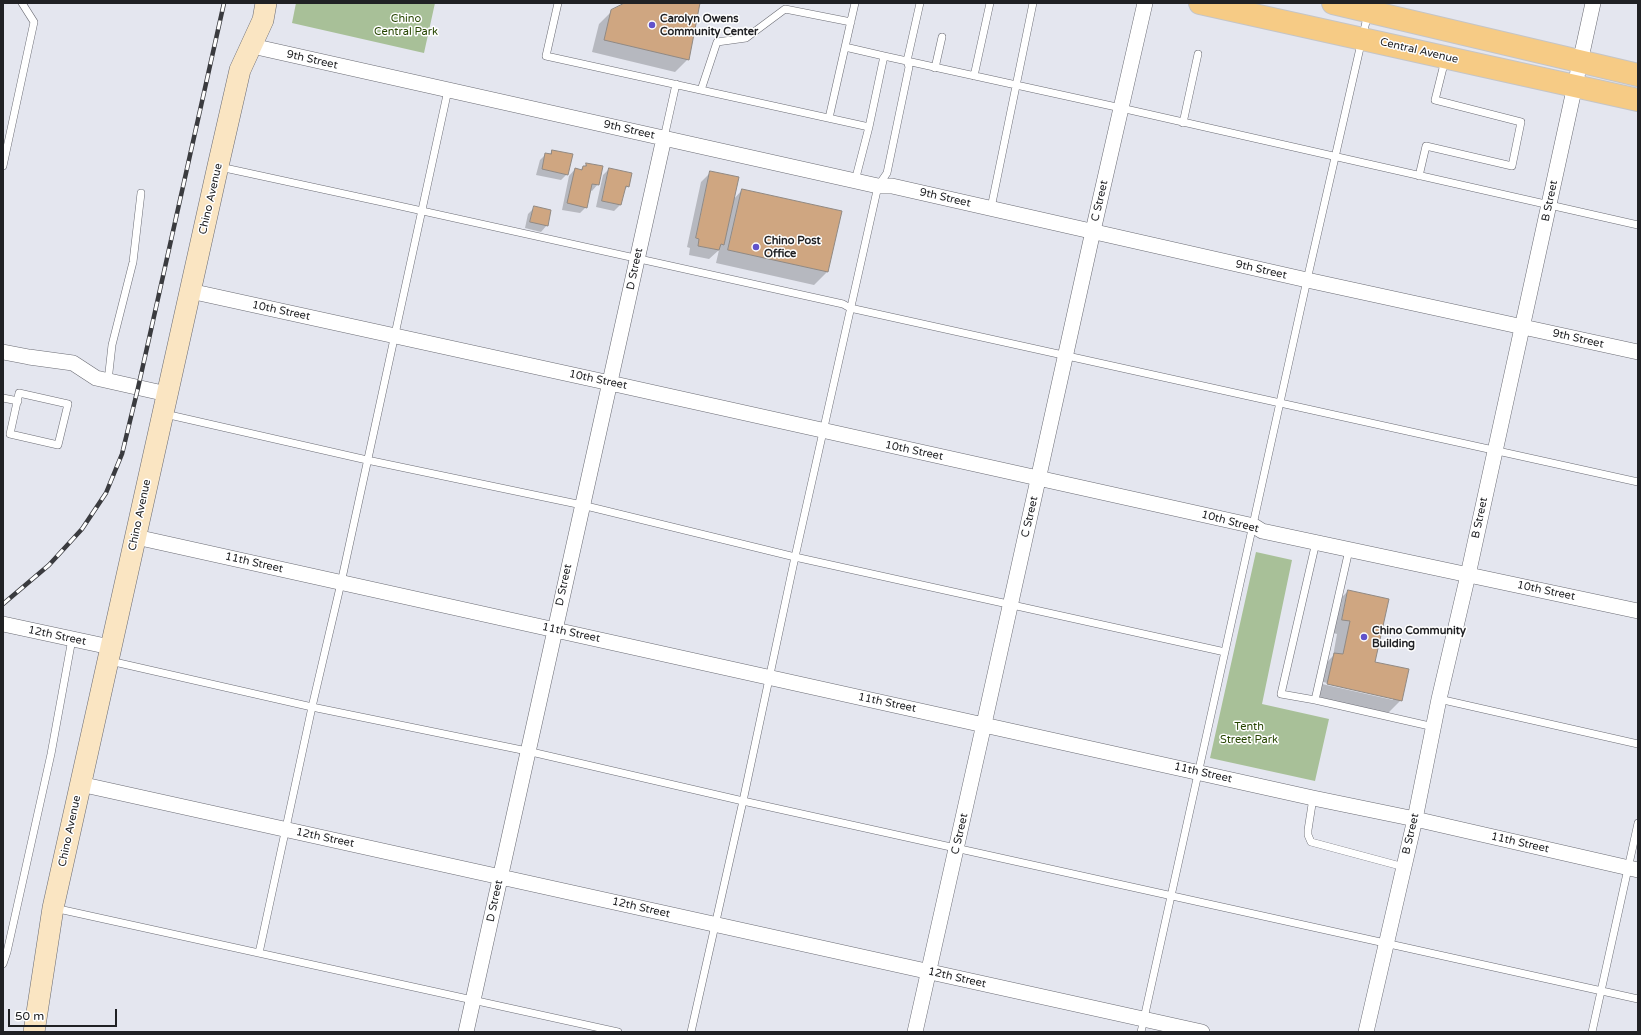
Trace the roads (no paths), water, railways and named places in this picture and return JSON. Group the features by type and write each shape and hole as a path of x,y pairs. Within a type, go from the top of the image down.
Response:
{"main road":[{"name":"Chino Avenue","path":"34,1032 53,908 218,166 240,70 252,46 262,20 266,3"},
{"name":"Central Avenue","path":"1200,3 1638,100"},
{"path":"1333,3 1369,7 1580,62 1638,75"}],"street":[{"name":"C Street","path":"915,1032 1039,478 1092,231 1145,3"},
{"name":"B Street","path":"1366,1032 1415,819 1439,699 1468,575 1593,3"},
{"name":"9th Street","path":"252,46 855,181 878,186 892,186 1307,280 1638,352"},
{"name":"D Street","path":"466,1032 554,629 664,138"},
{"name":"10th Street","path":"190,291 1254,526 1262,531 1638,611"},
{"path":"3,354 73,363 96,378 108,381 165,404"},
{"name":"11th Street","path":"136,537 1633,868"},
{"name":"12th Street","path":"3,624 72,639 109,654"},
{"name":"12th Street","path":"80,784 928,971 1143,1026 1202,1032"}],"lane":[{"path":"3,166 34,22 22,3"},
{"path":"558,3 546,56 869,127"},
{"path":"829,118 855,3"},
{"path":"691,1032 743,801 850,308 878,186 886,173 909,67 907,61 920,3"},
{"path":"974,76 990,3"},
{"path":"991,208 1033,3"},
{"path":"1143,1026 1307,280 1369,7"},
{"path":"702,90 718,42 746,38 785,9 851,22"},
{"path":"935,68 942,37"},
{"path":"845,48 1121,108 1335,158 1638,225"},
{"path":"1183,123 1198,54"},
{"path":"855,181 869,127 884,56"},
{"path":"1419,176 1426,146 1512,166 1521,122 1435,100 1445,57"},
{"path":"664,138 676,84"},
{"path":"259,953 312,707 341,583 423,210 448,90"},
{"path":"218,166 423,210 637,260 843,304 850,308 1066,354 1638,482"},
{"path":"108,381 112,346 133,262 141,193"},
{"path":"19,393 68,404 58,445 10,434 18,401 19,393"},
{"path":"3,398 18,401"},
{"path":"165,404 367,460 582,505 795,557 1225,652"},
{"path":"1316,542 1281,694 1315,700 1434,727"},
{"path":"1315,700 1349,550"},
{"path":"3,964 8,952 51,754 72,639"},
{"path":"109,654 312,707 528,751 743,801 1638,999"},
{"path":"1439,699 1638,744"},
{"path":"1313,798 1308,830 1308,835 1311,842 1404,867"},
{"path":"1592,1032 1601,990 1633,868 1638,823"},
{"path":"53,908 618,1032"}],"railway":[{"path":"3,604 49,565 82,529 106,493 122,454 224,3"}],"place":[{"name":"Carolyn Owens Community Center","path":"652,25"},
{"name":"Chino Post Office","path":"756,247"},
{"name":"Chino Community Building","path":"1364,637"}],"park label":[{"name":"Chino Central Park","path":"406,25"},
{"name":"Tenth Street Park","path":"1249,733"}]}
